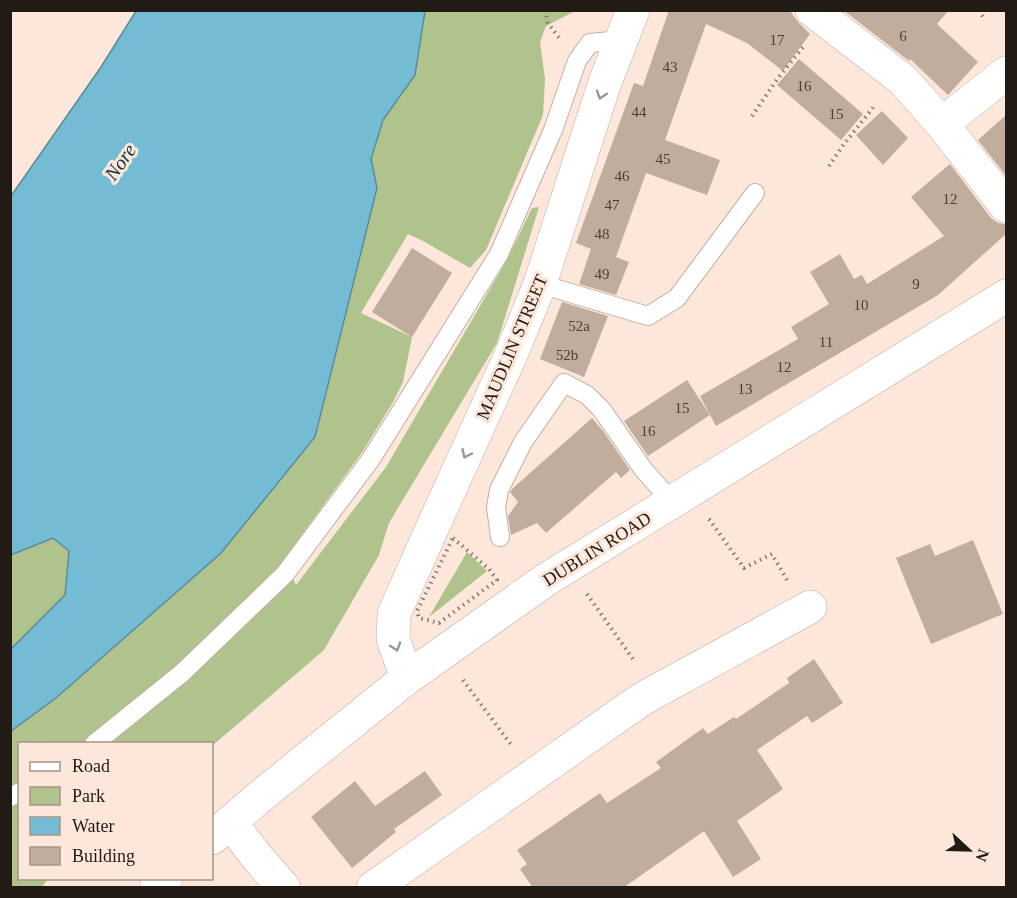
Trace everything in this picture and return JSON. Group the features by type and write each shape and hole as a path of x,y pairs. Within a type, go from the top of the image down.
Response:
{"street":[{"path":"812,10 898,76 942,124 1006,206"},
{"name":"MAUDLIN STREET","path":"407,678 393,639 394,614 513,350 540,284 604,85 627,25"},
{"path":"942,124 1006,73"},
{"name":"DUBLIN ROAD","path":"221,830 407,678 547,579 1006,296"},
{"path":"373,888 642,699 810,607"},
{"path":"221,830 257,857 284,888"}],"lane":[{"path":"96,742 182,673 285,574 364,468 499,254 553,130 577,61 590,43 627,25"},
{"path":"540,284 648,316 677,298 756,193"},
{"path":"500,537 496,507 499,490 523,442 564,383 587,395 602,410 642,469 672,502"}],"path":[{"path":"545,10 548,23"},
{"path":"979,10 983,17"},
{"path":"829,166 898,76"},
{"path":"752,116 778,78"},
{"path":"717,530 744,568 772,554"},
{"path":"453,538 489,569 497,580 439,623 419,618 417,611 453,538"},
{"path":"597,607 657,692"},
{"path":"473,694 493,720"}],"green space":[{"path":"425,11 575,11 546,26 540,42 545,79 543,115 486,250 470,268 408,234 361,313 412,337 403,382 363,451 284,559 296,585 386,467 507,260 532,208 539,207 497,343 389,523 379,555 324,650 213,745 213,742 18,742 18,880 47,880 42,887 11,887 10,731 56,698 314,437 377,188 371,160 383,120 415,75"},
{"path":"53,538 69,551 65,595 11,649 11,555"},
{"path":"467,552 487,571 429,617"}],"water":[{"name":"Nore","path":"136,11 425,11 415,75 383,120 371,159 377,188 315,437 221,553 56,698 11,731 11,649 65,595 69,551 53,538 11,555 11,196 101,67"}],"building":[{"path":"669,10 789,10 810,34 783,71 747,43 706,24 665,140 720,160 707,195 646,173 616,257 629,262 616,295 579,284 591,249 576,243 634,83 643,86"},
{"path":"843,10 949,10 937,24 978,62 948,95 910,59 909,61"},
{"path":"799,59 863,114 841,140 777,85"},
{"path":"882,111 908,138 883,165 856,135"},
{"path":"1006,115 1006,176 978,140"},
{"path":"950,164 991,218 998,223 1006,224 1006,234 938,295 716,426 700,396 798,339 791,327 829,304 810,272 840,254 854,279 862,275 867,284 944,236 911,197"},
{"path":"412,248 452,273 412,337 372,312"},
{"path":"562,302 608,316 584,377 540,359"},
{"path":"687,380 710,415 648,456 624,421"},
{"path":"592,418 630,470 621,478 616,472 546,533 537,523 511,535 508,516 518,502 510,492"},
{"path":"973,540 1003,614 931,644 896,558 930,544 935,556"},
{"path":"814,659 843,703 812,723 807,716 757,750 783,789 737,821 761,859 733,877 704,831 623,888 533,888 520,869 527,864 517,850 600,793 607,803 661,768 656,762 703,728 708,734 734,717 736,719 789,683 787,678"},
{"path":"425,771 442,795 394,829 396,832 352,868 311,817 355,781 375,806"}]}
